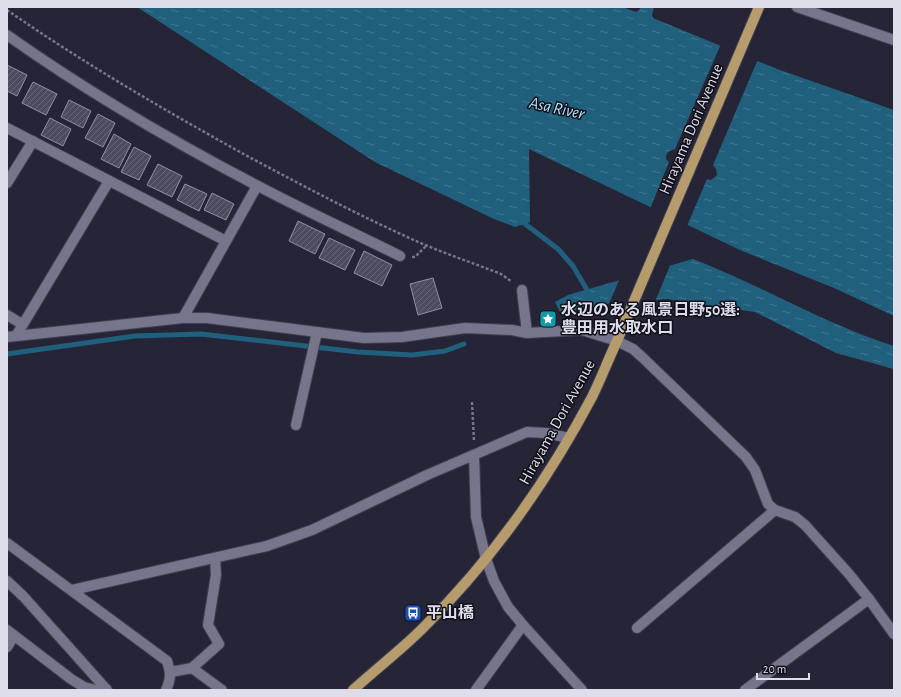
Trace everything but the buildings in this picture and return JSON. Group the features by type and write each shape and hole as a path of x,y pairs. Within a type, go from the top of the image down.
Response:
{"main road":[{"name":"Hirayama Dori Avenue","path":"353,690 423,628 486,559 513,525 539,487 569,438 592,396 617,342 625,319 759,7"}],"street":[{"path":"797,7 894,40"},
{"path":"7,35 93,93 147,125 257,186 400,256"},
{"path":"7,128 226,241"},
{"path":"7,183 33,141"},
{"path":"11,336 22,324 109,181"},
{"path":"183,318 257,186"},
{"path":"522,290 527,332"},
{"path":"7,316 22,324"},
{"path":"11,336 183,318 207,318 316,335 364,338 402,337 465,328 527,332 582,330 633,349 746,457 755,470 768,504 775,510 795,517 805,525 849,574 894,634"},
{"path":"296,425 316,335"},
{"path":"72,590 267,546 312,530 374,500 527,432 546,433 569,438"},
{"path":"474,455 476,517 486,559 494,581 508,607 582,690"},
{"path":"637,628 775,510"},
{"path":"7,543 167,661 171,672 171,680 166,690"},
{"path":"171,672 192,668 219,644 208,625 216,575 215,558"},
{"path":"7,581 23,596 107,690"},
{"path":"745,690 869,599"},
{"path":"476,690 523,625"},
{"path":"7,647 11,633 71,679 84,687 96,690 107,690"},
{"path":"192,668 222,690"}],"path":[{"path":"7,10 108,77 230,146 325,197 385,227 501,274 522,290"},
{"path":"472,402 474,455"}],"water":[{"name":"Asa River","path":"137,7 622,7 636,12 641,7 654,7 652,15 653,18 777,69 894,110 894,316 834,288 740,250 529,149 530,222 515,227 494,219 375,162"},
{"path":"693,259 743,280 843,327 894,346 894,369 836,353 755,312 667,299 605,304 561,314 555,302 568,295"}],"pier":[{"path":"721,44 758,59 713,165 716,169 717,175 711,180 707,179 687,226 650,209 669,162 666,159 666,156 668,152 675,149"},
{"path":"671,263 655,302 608,306 620,278"}],"waterway":[{"path":"520,220 558,249 573,266 590,295"},
{"path":"7,354 135,336 201,334 358,352 412,355 445,351 464,344"}],"place":[{"name":"水辺のある風景日野50選: 豊田用水取水口","path":"548,319"},
{"name":"平山橋","path":"413,613"}]}
